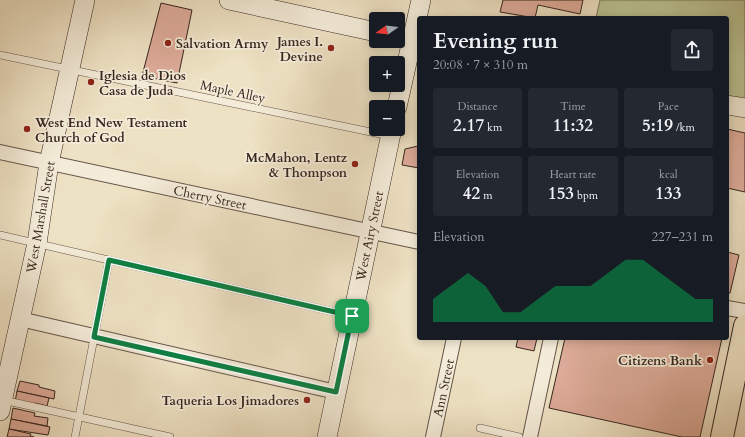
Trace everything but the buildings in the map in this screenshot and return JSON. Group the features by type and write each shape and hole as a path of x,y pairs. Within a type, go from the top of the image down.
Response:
{"main road":[{"path":"722,437 745,326"}],"street":[{"name":"West Marshall Street","path":"1,405 37,243 49,162 85,0"},
{"path":"229,0 369,30"},
{"path":"398,100 410,39 421,0"},
{"path":"729,105 745,108"},
{"name":"West Airy Street","path":"327,437 390,136"},
{"name":"Cherry Street","path":"0,152 417,242"},
{"path":"729,308 745,311"},
{"path":"20,319 336,392"},
{"name":"Ann Street","path":"433,437 454,340"},
{"path":"530,437 551,340"}],"lane":[{"name":"Maple Alley","path":"0,55 369,128"},
{"path":"0,235 352,316"},
{"path":"74,437 79,418 109,260"},
{"path":"1,405 79,418 170,437"},
{"path":"480,428 519,437"}],"green space":[{"path":"600,0 745,0 745,102 729,98 729,16 596,16"}],"place":[{"name":"Salvation Army","path":"168,43"},
{"name":"James I. Devine","path":"331,48"},
{"name":"Iglesia de Dios Casa de Juda","path":"91,82"},
{"name":"West End New Testament Church of God","path":"27,129"},
{"name":"McMahon, Lentz & Thompson","path":"355,164"},
{"name":"Citizens Bank","path":"710,360"},
{"name":"Taqueria Los Jimadores","path":"307,400"}],"route":[{"path":"109,260 352,316 336,392 94,337 109,260"}]}
